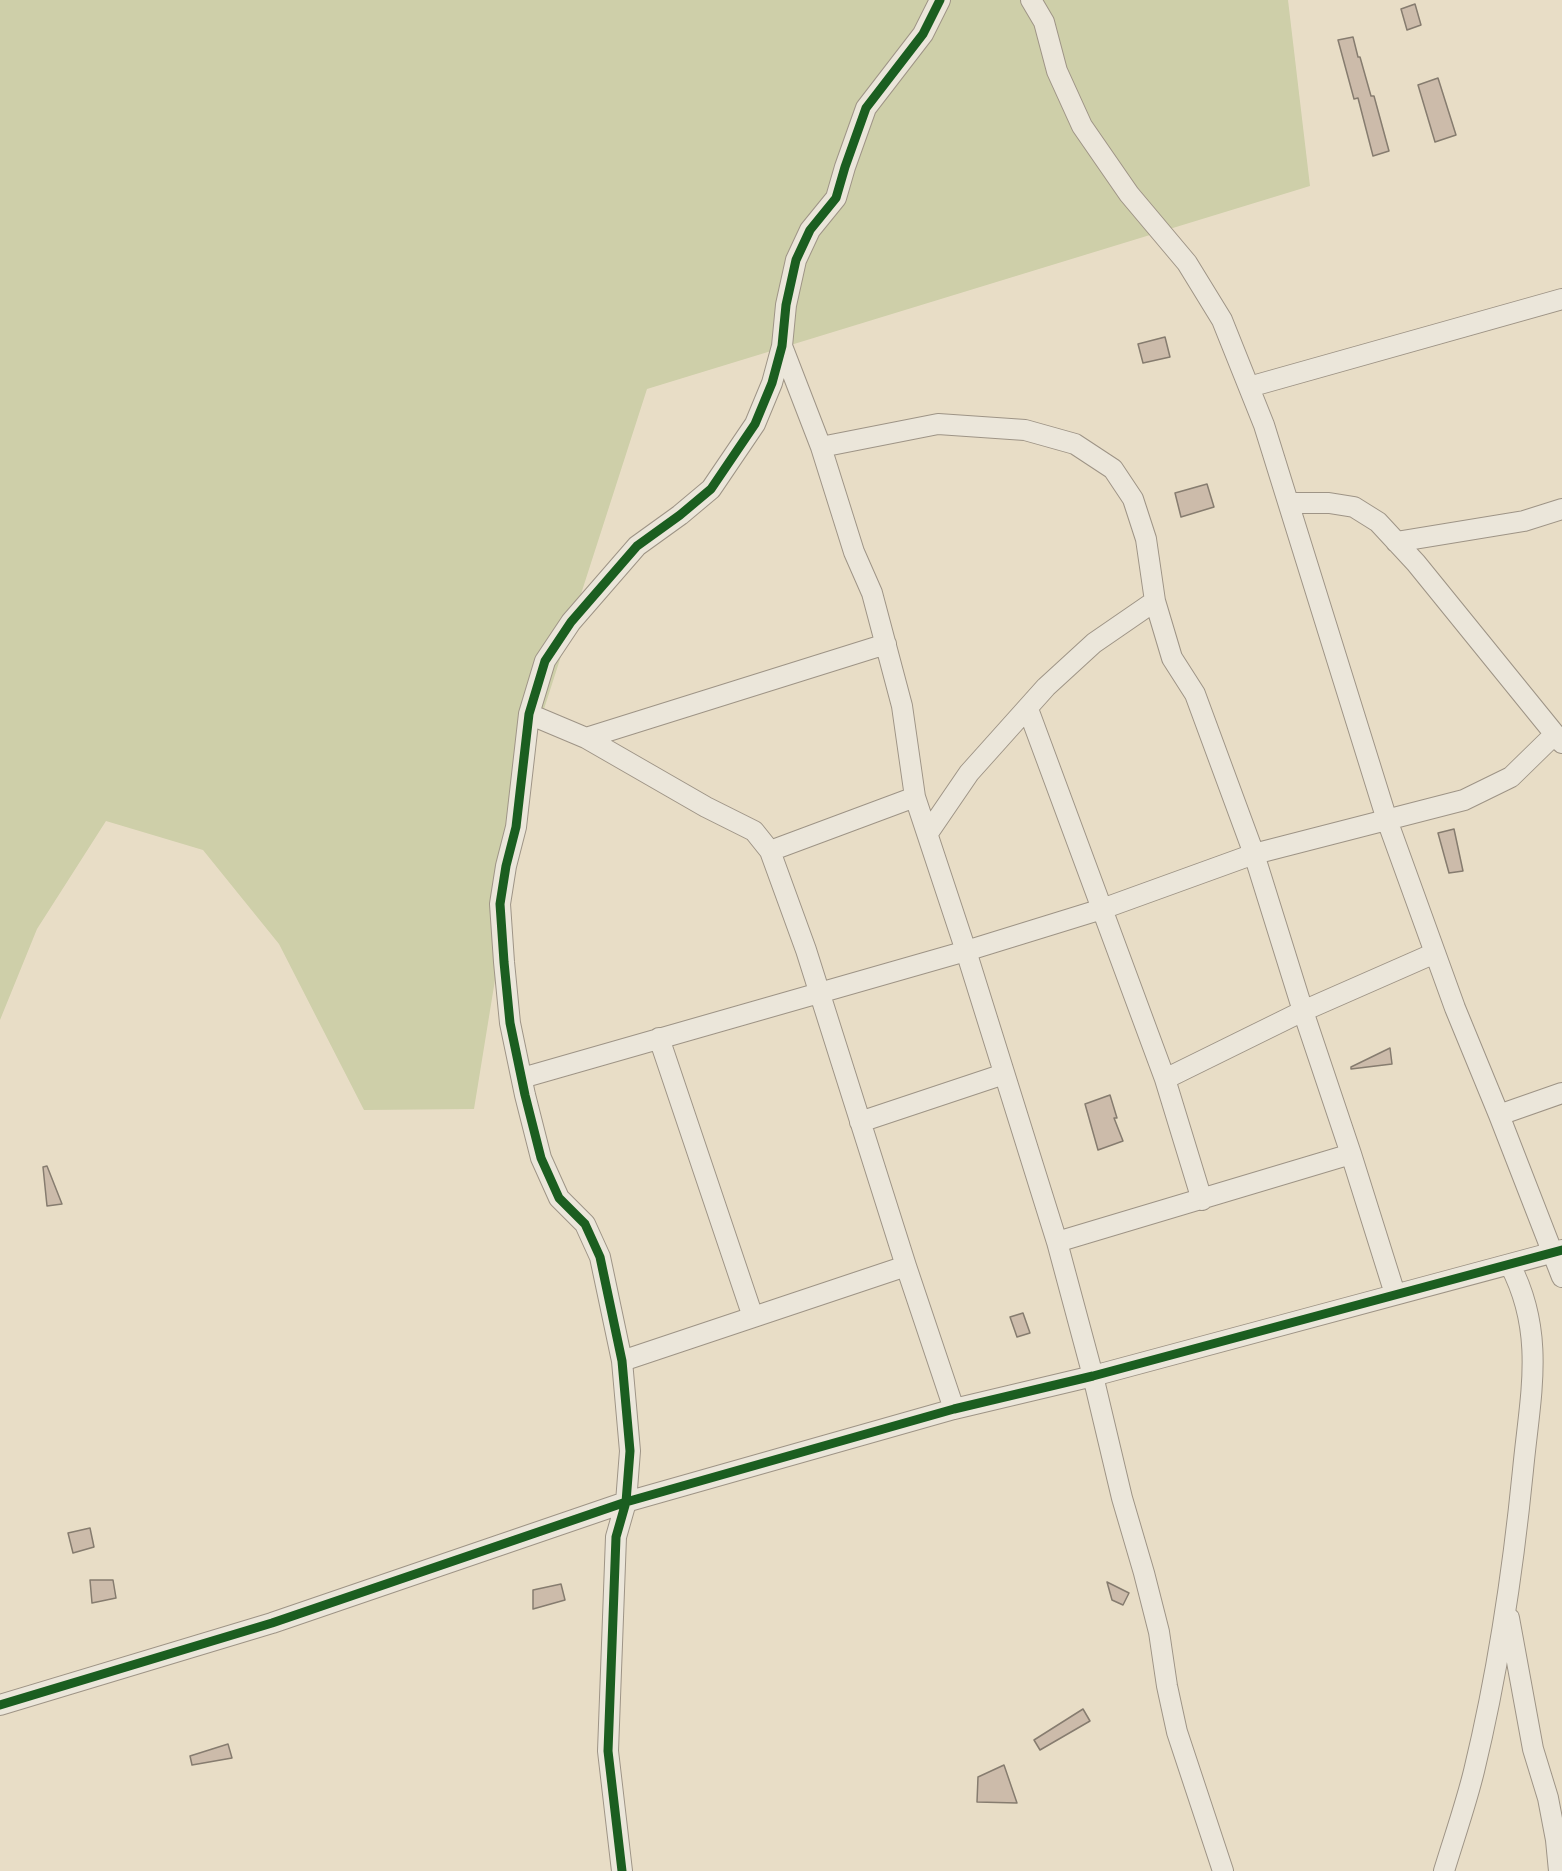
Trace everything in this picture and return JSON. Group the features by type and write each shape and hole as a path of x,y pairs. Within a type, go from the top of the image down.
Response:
{"street":[{"path":"622,1871 608,1751 616,1537 626,1502 630,1451 622,1361 600,1257 585,1224 559,1198 542,1158 510,1023 504,962 500,904 506,866 516,827 529,714 546,661 571,622 637,546 711,489 755,424 772,382 782,346 786,305 796,260 810,230 836,198 866,108 923,34 940,0"},
{"path":"1031,0 1044,22 1057,71 1082,126 1130,194 1187,263 1222,320 1264,425 1387,820 1455,1008 1557,1251 1562,1277"},
{"path":"1249,387 1562,299"},
{"path":"782,346 821,447 854,552 872,593 902,706 915,796 1057,1242 1093,1376 1122,1498 1159,1632 1177,1732 1223,1871"},
{"path":"821,447 938,424 1025,430 1075,444 1113,469 1133,499 1146,540 1155,601 1172,658 1195,694 1254,854 1395,1294"},
{"path":"522,1078 966,951 1102,909 1254,854 1464,800 1511,777 1558,739 1416,563 1378,522 1354,507 1329,503 1289,503"},
{"path":"1396,542 1524,521 1562,509"},
{"path":"928,833 969,773 1046,687 1095,643 1155,601"},
{"path":"586,738 886,644"},
{"path":"1028,709 1165,1080 1202,1200"},
{"path":"529,714 586,738 706,807 754,831 770,851 806,950 954,1409"},
{"path":"770,851 915,796"},
{"path":"1165,1080 1303,1011 1435,953"},
{"path":"659,1038 753,1317"},
{"path":"860,1122 1004,1074"},
{"path":"1499,1115 1562,1093"},
{"path":"1057,1242 1352,1154"},
{"path":"0,1705 272,1623 626,1502 954,1409 1093,1376 1557,1251"},
{"path":"1444,1871 1474,1772 1496,1672 1518,1518 1533,1375 1533,1348 1528,1310 1521,1286 1510,1265"},
{"path":"622,1361 906,1266"},
{"path":"1506,1600 1533,1749 1548,1798 1559,1871"}],"green space":[{"path":"0,0 1288,0 1310,186 647,389 534,740 474,1109 364,1110 279,944 203,850 106,821 37,929 0,1020"}],"building":[{"path":"1415,4 1421,25 1407,30 1401,9"},
{"path":"1353,37 1371,96 1374,96 1389,151 1373,156 1358,98 1354,99 1338,40"},
{"path":"1438,78 1456,135 1435,142 1418,85"},
{"path":"1165,337 1170,357 1143,363 1138,344"},
{"path":"1207,484 1214,507 1181,517 1175,493"},
{"path":"1454,829 1463,871 1449,873 1438,833"},
{"path":"1390,1048 1392,1064 1351,1069 1351,1067"},
{"path":"1110,1095 1117,1118 1114,1118 1123,1141 1098,1150 1085,1104"},
{"path":"47,1166 62,1204 47,1206 43,1167"},
{"path":"1023,1313 1030,1333 1017,1337 1010,1317"},
{"path":"90,1528 94,1547 73,1553 68,1533"},
{"path":"90,1580 113,1580 116,1598 92,1603"},
{"path":"1107,1582 1129,1593 1123,1605 1112,1600"},
{"path":"561,1584 565,1600 533,1609 533,1590"},
{"path":"1083,1709 1090,1721 1040,1750 1034,1740"},
{"path":"228,1744 232,1758 192,1765 190,1756"},
{"path":"1004,1765 1017,1803 977,1802 978,1777"}],"cycle path":[{"path":"622,1871 608,1751 616,1537 626,1502 630,1451 622,1361 600,1257 585,1224 559,1198 541,1158 510,1023 504,962 500,904 506,866 516,827 529,714 545,661 571,622 637,546 711,489 755,424 772,383 782,346 786,305 796,260 810,230 836,198 866,108 923,34 940,0"},
{"path":"0,1705 272,1623 626,1502 954,1409 1093,1376 1562,1250"}]}
